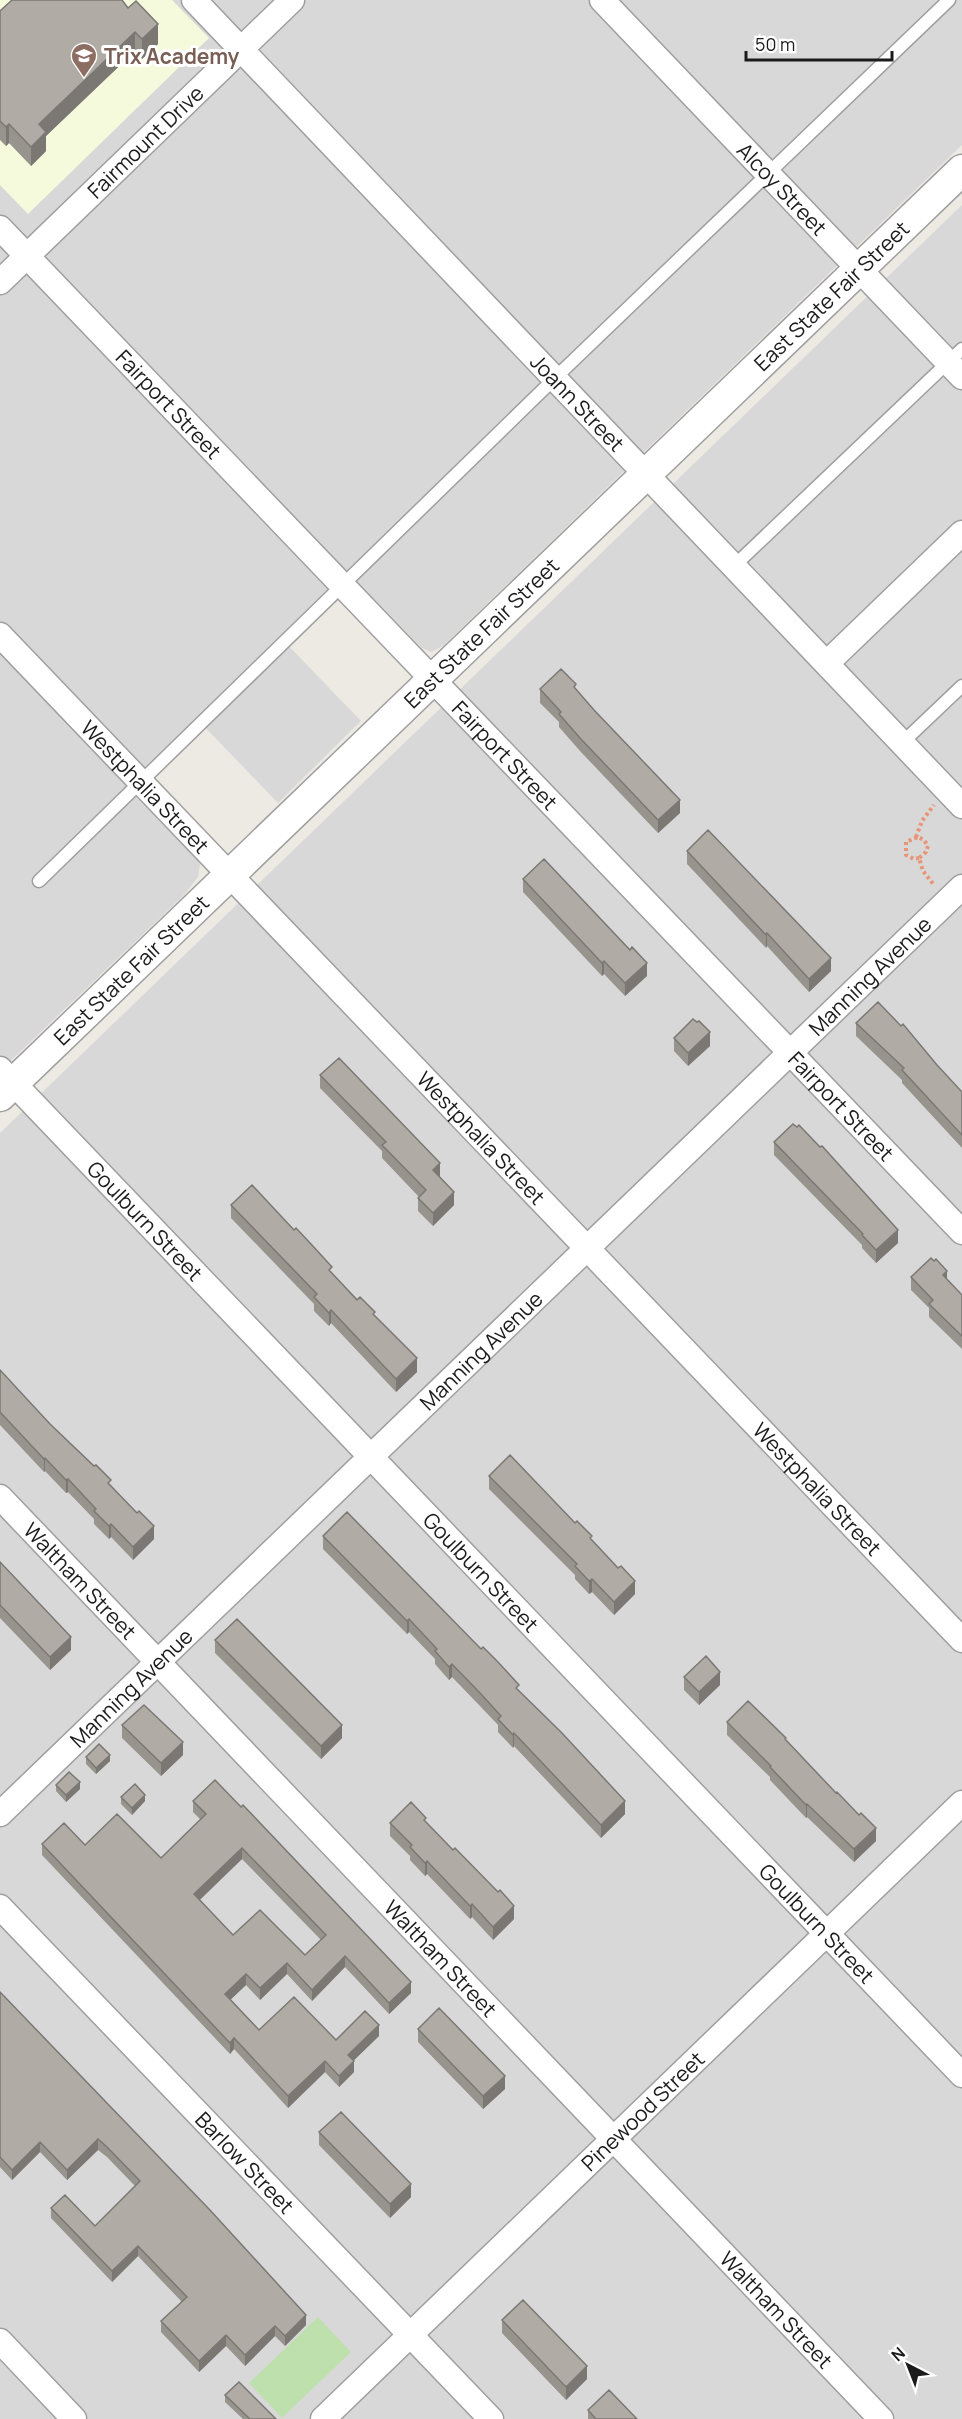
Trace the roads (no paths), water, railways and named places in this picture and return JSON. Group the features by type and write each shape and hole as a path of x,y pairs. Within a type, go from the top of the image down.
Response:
{"street":[{"name":"Joann Street","path":"194,0 962,806"},
{"name":"Fairmount Drive","path":"0,282 292,0"},
{"name":"Alcoy Street","path":"602,0 859,269 957,363"},
{"name":"East State Fair Street","path":"4,1083 230,875 962,170"},
{"name":"Fairport Street","path":"0,228 962,1232"},
{"path":"827,663 962,533"},
{"name":"Westphalia Street","path":"0,634 962,1640"},
{"name":"Manning Avenue","path":"0,1814 962,887"},
{"name":"Goulburn Street","path":"4,1083 370,1456 962,2075"},
{"name":"Waltham Street","path":"0,1497 881,2419"},
{"name":"Pinewood Street","path":"323,2419 962,1803"},
{"name":"Barlow Street","path":"0,1907 491,2419"},
{"path":"0,2341 74,2419"}],"lane":[{"path":"39,881 555,378 949,0"},
{"path":"734,566 957,363"},
{"path":"902,742 962,686"}],"place":[{"name":"Trix Academy","path":"84,79"}]}
